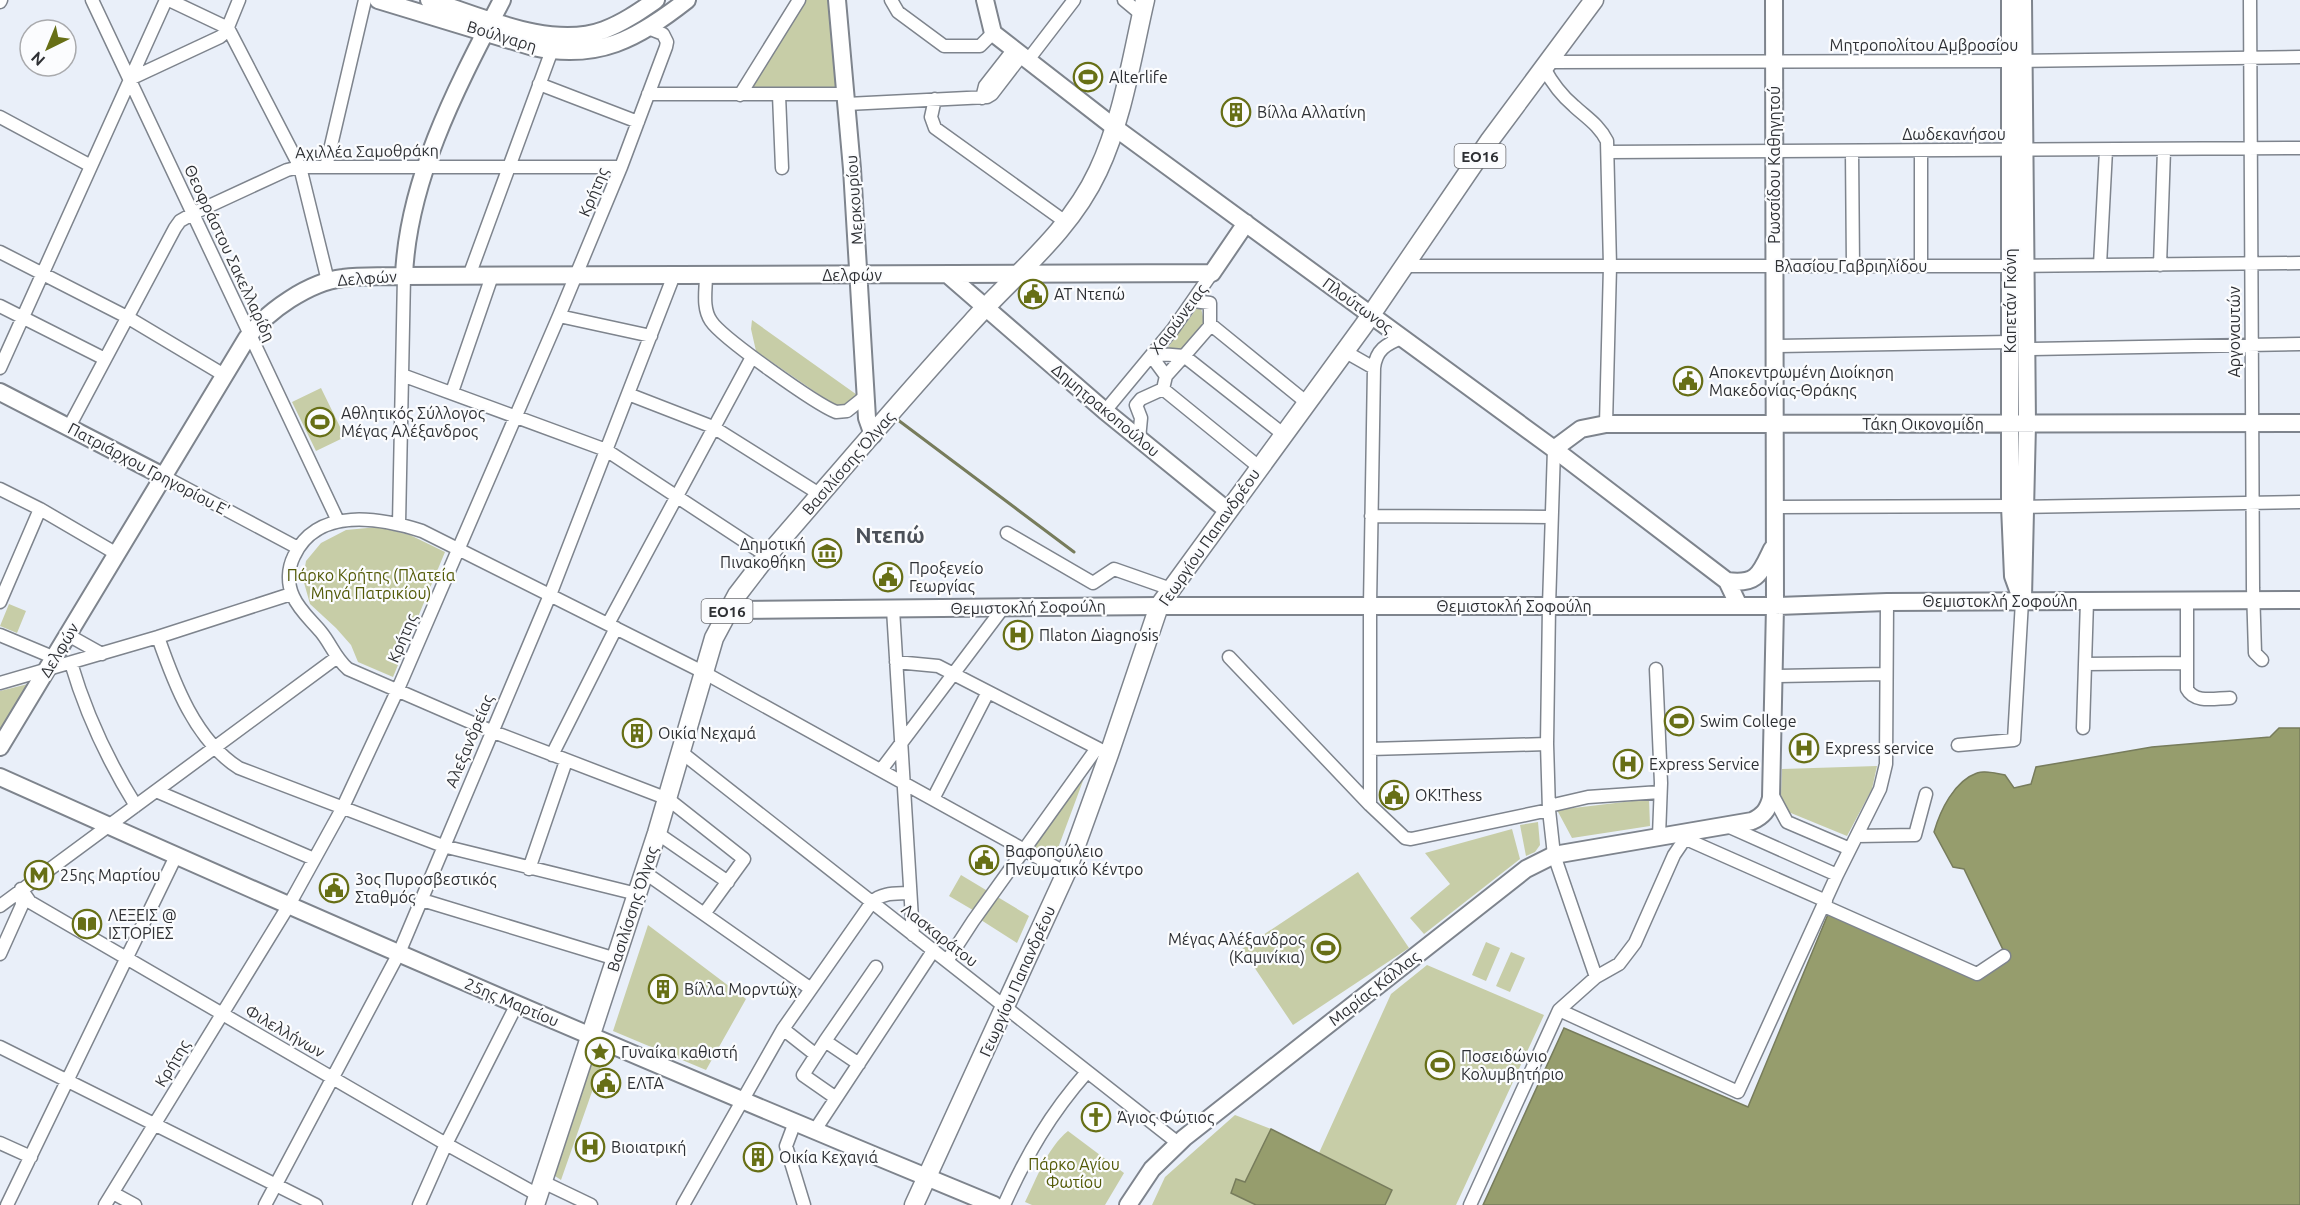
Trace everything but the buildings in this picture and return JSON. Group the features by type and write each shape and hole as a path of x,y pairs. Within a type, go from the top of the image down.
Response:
{"main road":[{"name":"Βούλγαρη","path":"378,0 489,26 539,34 577,36 617,24 656,0"},
{"name":"Βούλγαρη","path":"429,0 532,47 577,51 618,44 648,28 687,0"},
{"path":"404,276 407,242 427,167 455,94 502,0"},
{"name":"Μερκουρίου","path":"837,0 846,99 867,418 873,435"},
{"path":"985,0 993,33"},
{"name":"Γεωργίου Παπανδρέου","path":"914,1205 1066,873 1103,751 1159,606 1594,0"},
{"name":"Ρωσσίδου Καθηγητού","path":"1774,0 1775,606"},
{"name":"Καπετάν Γκόνη","path":"2010,0 2017,61"},
{"name":"Καπετάν Γκόνη","path":"2022,600 2018,507 2017,61 2023,0"},
{"name":"Βασιλίσσης Όλγας","path":"539,1194 668,799 714,638 728,610 767,556 985,308 1067,223 1098,170 1114,127 1143,7"},
{"name":"Πλούτωνος","path":"993,33 1114,127 1554,449 1727,581 1739,606"},
{"name":"Χαιρώνειας","path":"1212,273 1246,223"},
{"path":"1019,274 1212,273"},
{"path":"947,274 985,308"},
{"name":"Δελφών","path":"0,747 250,334 276,309 328,281 351,277 404,276 1019,274"},
{"name":"Δημητρακοπούλου","path":"985,308 1105,411 1228,511"},
{"name":"Πατριάρχου Γρηγορίου Ε'","path":"0,392 163,476"},
{"name":"Τάκη Οικονομίδη","path":"1554,449 1581,429 1606,423 2300,423"},
{"path":"1727,581 1750,582 1756,577 1774,546"},
{"name":"Θεμιστοκλή Σοφούλη","path":"728,610 1159,606 1775,606 2022,600 2300,600"},
{"path":"1771,795 1775,606"},
{"name":"25ης Μαρτίου","path":"0,777 108,827 590,1036 994,1205"},
{"name":"Μαρίας Κάλλας","path":"1128,1205 1152,1169 1178,1143 1526,869 1554,855 1659,836 1688,834 1752,821 1761,817 1766,811 1771,795"}],"street":[{"name":"Θεοφράστου Σακελλαρίδη","path":"92,0 338,521"},
{"path":"0,368 168,0 228,28 300,167 328,281"},
{"path":"130,79 220,37 228,28 239,0"},
{"path":"326,167 365,0"},
{"path":"740,95 800,0"},
{"path":"891,0 897,12 946,46 980,46 993,33"},
{"path":"648,94 779,95 846,99 981,98 991,95 1021,54 1074,0"},
{"path":"1124,0 1143,7"},
{"name":"Αργοναυτών","path":"2250,0 2253,600 2255,651 2257,657 2262,660"},
{"name":"Κρήτης","path":"105,1205 289,905 342,809 398,689 621,167 667,42 663,34 648,28"},
{"path":"469,276 552,50"},
{"name":"Μητροπολίτου Αμβροσίου","path":"1546,65 2300,57"},
{"path":"1546,65 1559,92 1600,129 1607,141 1610,266 1606,423"},
{"path":"539,84 638,122"},
{"path":"779,95 782,168"},
{"path":"935,99 931,117 935,128 1067,223"},
{"path":"0,117 91,166"},
{"name":"Δωδεκανήσου","path":"1608,152 2300,148"},
{"path":"2100,265 2106,150"},
{"path":"2160,265 2164,150"},
{"path":"1852,151 1853,266"},
{"path":"1921,151 1921,266"},
{"name":"Αχιλλέα Σαμοθράκη","path":"69,427 175,228 180,221 194,213 286,170 300,167 621,167"},
{"path":"0,252 127,317 224,375"},
{"name":"Βλασίου Γαβριηλίδου","path":"1403,266 2017,266 2300,263"},
{"name":"Χαιρώνειας","path":"1105,411 1173,329 1212,273"},
{"name":"Αλεξανδρείας","path":"265,1205 399,953 550,595 674,275"},
{"path":"706,275 705,308 711,321 753,357 836,412 847,411 867,394"},
{"path":"399,524 404,276"},
{"path":"452,392 492,276"},
{"path":"1163,389 1166,376 1210,324 1210,303 1193,301"},
{"path":"0,306 105,359"},
{"path":"559,316 651,336"},
{"path":"1210,324 1306,402"},
{"path":"1370,804 1370,606 1374,368 1378,355 1385,345 1402,338"},
{"path":"1774,346 2300,344"},
{"path":"1344,351 1374,368"},
{"path":"1166,376 1155,360 1160,354 1184,356 1283,434"},
{"path":"552,755 612,626 677,496 753,357"},
{"path":"402,375 517,415 606,450 767,556"},
{"path":"1139,439 1141,418 1137,405 1141,399 1163,389"},
{"path":"1163,389 1259,467"},
{"path":"628,394 713,427 821,495"},
{"path":"1554,449 1546,744 1549,808 1554,855 1596,978"},
{"name":"Πατριάρχου Γρηγορίου Ε'","path":"163,476 298,548"},
{"path":"0,489 40,508 117,554"},
{"path":"1774,507 2018,507 2300,502"},
{"path":"0,602 40,508"},
{"path":"1371,516 1551,517"},
{"path":"704,914 744,859 668,799 491,731 348,669 336,658 322,632 304,614 291,594 290,567 298,548 314,533 338,521 372,520 399,524 422,531 703,672 1066,873"},
{"path":"1007,533 1093,584 1114,569 1171,589"},
{"path":"0,683 52,663 71,663 291,594"},
{"path":"2187,599 2187,689 2199,699 2230,698"},
{"name":"Καπετάν Γκόνη","path":"1959,745 2014,740 2022,600"},
{"path":"2083,728 2087,601"},
{"path":"1559,1010 1738,1092 1837,875 1880,789 1886,764 1887,602"},
{"path":"881,770 1003,608"},
{"path":"893,609 913,934"},
{"path":"0,635 52,663"},
{"path":"68,635 102,654"},
{"path":"158,637 182,699 216,747 238,768 443,846 637,894"},
{"path":"1229,657 1399,834 1411,839 1588,797 1660,792"},
{"path":"0,906 336,658"},
{"path":"896,662 933,665 1103,751 1024,850 976,916 947,961"},
{"path":"71,663 89,717 113,768 136,806"},
{"path":"2085,664 2187,663"},
{"path":"1656,669 1659,836"},
{"path":"1774,676 1886,674"},
{"path":"933,800 988,692"},
{"path":"1370,749 1546,744"},
{"name":"Λασκαράτου","path":"681,752 1178,1143"},
{"path":"529,868 566,761"},
{"path":"156,791 314,859"},
{"path":"1857,836 1915,835 1926,794"},
{"path":"1771,795 1787,822 1850,849"},
{"path":"1725,825 1837,875"},
{"path":"657,833 728,882"},
{"path":"1470,1205 1559,1010 1596,978 1619,964 1635,943 1674,855 1688,834 1825,904 1977,974 2004,956"},
{"path":"7,1205 176,856"},
{"path":"644,872 811,989"},
{"path":"0,954 22,905 21,889"},
{"name":"Φιλελλήνων","path":"21,889 30,902 447,1144 539,1194 591,1205"},
{"path":"683,1205 783,1029 872,902 886,895 910,893"},
{"path":"422,900 616,959"},
{"path":"815,1130 933,951"},
{"path":"836,1098 803,1075 876,967"},
{"path":"419,1205 517,1004"},
{"path":"783,1029 816,1055"},
{"path":"825,1041 859,1064"},
{"path":"0,1047 316,1205"},
{"path":"1004,1205 1020,1170 1046,1124 1065,1096 1087,1072"},
{"path":"795,1122 786,1146 804,1205"},
{"path":"0,1143 30,1157"},
{"path":"113,1192 135,1205"}],"green space":[{"path":"799,0 837,0 845,94 740,95"},
{"path":"1200,304 1205,325 1183,353 1166,350"},
{"path":"752,320 860,397 840,409 756,351 751,329"},
{"name":"Αθλητικός Σύλλογος Μέγας Αλέξανδρος","path":"321,388 345,437 316,451 292,402"},
{"name":"Πάρκο Κρήτης (Πλατεία Μηνά Πατρικίου)","path":"378,527 410,535 445,552 393,677 358,662 351,645 310,604 303,579 306,561 321,543 346,530"},
{"path":"9,604 26,611 17,633 0,626"},
{"path":"28,684 0,730 0,691"},
{"path":"1877,766 1872,789 1847,836 1786,811 1781,795 1782,769"},
{"path":"1087,770 1054,859 1033,848"},
{"path":"1649,799 1650,826 1572,838 1557,810"},
{"path":"1538,822 1540,845 1535,852 1526,856 1520,825"},
{"path":"1512,829 1520,859 1424,934 1410,918 1450,884 1425,853"},
{"name":"Μέγας Αλέξανδρος (Καμινίκια)","path":"1358,872 1409,948 1293,1025 1242,949"},
{"path":"961,875 1029,916 1017,943 981,920 983,916 949,896"},
{"path":"648,925 746,999 706,1070 613,1031"},
{"path":"1486,942 1500,948 1486,981 1472,975"},
{"path":"1511,952 1525,958 1510,992 1496,986"},
{"name":"Ποσειδώνιο Κολυμβητήριο","path":"1427,965 1544,1015 1456,1205 1152,1205 1165,1177 1235,1115 1271,1129 1319,1153 1391,994"},
{"path":"596,1044 607,1049 561,1180 552,1174"},
{"name":"Πάρκο Αγίου Φωτίου","path":"1068,1131 1124,1173 1105,1205 1032,1205 1025,1202 1048,1155"}],"shaded area":[{"path":"2279,728 2300,728 2300,1205 1483,1205 1564,1028 1748,1107 1831,907 1975,976 2007,958 1964,869 1953,867 1934,832 1949,798 1969,777 1983,772 2005,775 2014,788 2031,784 2036,767 2152,747 2270,737"},
{"path":"1271,1129 1392,1190 1385,1205 1256,1205 1231,1193 1236,1179 1245,1182"}],"waterway":[{"path":"894,417 1074,552"}],"place":[{"name":"Alterlife","path":"1088,77"},
{"name":"Βίλλα Αλλατίνη","path":"1236,112"},
{"name":"ΑΤ Ντεπώ","path":"1033,294"},
{"name":"Αποκεντρωμένη Διοίκηση Μακεδονίας-Θράκης","path":"1688,381"},
{"name":"Αθλητικός Σύλλογος Μέγας Αλέξανδρος","path":"320,422"},
{"name":"Δημοτική Πινακοθήκη","path":"827,553"},
{"name":"Προξενείο Γεωργίας","path":"888,577"},
{"name":"Πlaton Δiagnosis","path":"1018,635"},
{"name":"Swim College","path":"1679,721"},
{"name":"Οικία Νεχαμά","path":"637,733"},
{"name":"Express service","path":"1804,748"},
{"name":"Express Service","path":"1628,764"},
{"name":"OK!Thess","path":"1394,795"},
{"name":"Βαφοπούλειο Πνευματικό Κέντρο","path":"984,860"},
{"name":"25ης Μαρτίου","path":"39,875"},
{"name":"3ος Πυροσβεστικός Σταθμός","path":"334,888"},
{"name":"ΛΕΞΕΙΣ @ ΙΣΤΟΡΙΕΣ","path":"87,924"},
{"name":"Μέγας Αλέξανδρος (Καμινίκια)","path":"1326,948"},
{"name":"Βίλλα Μορντώχ","path":"663,989"},
{"name":"Γυναίκα καθιστή","path":"600,1052"},
{"name":"Ποσειδώνιο Κολυμβητήριο","path":"1440,1065"},
{"name":"ΕΛΤΑ","path":"606,1083"},
{"name":"Άγιος Φώτιος","path":"1096,1117"},
{"name":"Βιοιατρική","path":"590,1147"},
{"name":"Οικία Κεχαγιά","path":"758,1157"}],"district":[{"name":"Ντεπώ","path":"890,534"}]}
